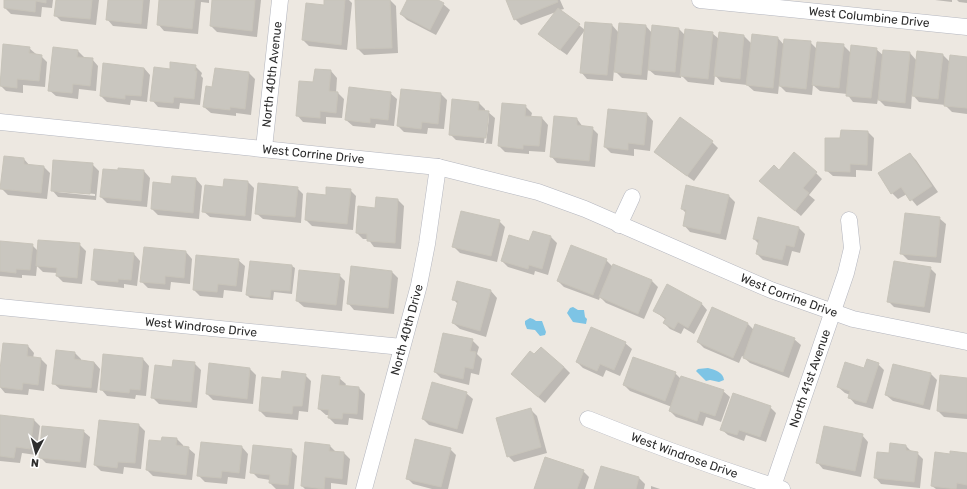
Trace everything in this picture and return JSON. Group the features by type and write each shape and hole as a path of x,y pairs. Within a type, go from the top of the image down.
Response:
{"street":[{"name":"North 40th Avenue","path":"264,148 280,0"},
{"name":"West Columbine Drive","path":"700,0 967,27"},
{"name":"West Corrine Drive","path":"0,122 438,167 538,192 585,209 771,290 832,312 860,321 967,342"},
{"name":"North 40th Drive","path":"364,489 419,285 427,244 438,167"},
{"path":"619,225 632,197"},
{"name":"North 41st Avenue","path":"776,488 832,312 846,273 852,248 849,220"},
{"name":"West Windrose Drive","path":"0,307 402,347"},
{"name":"West Windrose Drive","path":"588,419 776,488"}],"water":[{"path":"573,307 578,310 584,310 585,317 587,319 586,324 573,322 567,313 570,308"},
{"path":"530,318 536,321 542,321 546,332 545,335 540,336 535,330 527,329 525,321"},
{"path":"708,368 720,373 724,380 719,382 710,380 706,381 696,371 698,369"}],"building":[{"path":"4,0 46,0 46,3 36,1 35,12 4,8"},
{"path":"56,0 92,0 90,19 54,16"},
{"path":"108,0 143,0 141,24 106,20"},
{"path":"159,0 195,0 192,29 157,25"},
{"path":"212,0 255,0 252,31 210,26"},
{"path":"324,0 345,0 341,45 302,40 306,3 324,5"},
{"path":"355,0 390,0 392,48 357,49"},
{"path":"407,0 438,0 444,3 430,30 400,14"},
{"path":"506,0 557,0 558,2 514,20"},
{"path":"558,8 580,24 560,50 538,34"},
{"path":"585,22 612,24 607,75 580,73"},
{"path":"619,23 646,25 641,75 614,72"},
{"path":"652,25 679,28 675,72 648,70"},
{"path":"685,29 713,32 708,79 680,76"},
{"path":"719,32 744,35 740,79 714,76"},
{"path":"752,34 778,37 773,88 746,85"},
{"path":"784,39 811,41 806,89 779,86"},
{"path":"817,42 844,44 839,88 812,85"},
{"path":"3,44 30,47 29,53 42,55 39,81 17,79 17,88 0,86"},
{"path":"851,45 877,48 871,98 846,96"},
{"path":"53,47 78,50 77,57 93,58 90,86 73,84 72,93 48,91"},
{"path":"883,50 910,52 905,103 878,100"},
{"path":"917,51 943,54 938,99 912,96"},
{"path":"950,55 967,57 967,108 944,106"},
{"path":"170,62 196,65 195,71 197,71 194,99 174,97 173,103 150,101 154,67 170,69"},
{"path":"103,63 144,68 141,96 125,95 125,99 100,96"},
{"path":"215,68 249,72 245,109 230,107 230,110 203,107 206,86 212,87"},
{"path":"315,69 331,70 329,91 338,92 336,113 320,111 320,118 296,116 299,81 313,82"},
{"path":"349,87 391,92 388,120 370,118 370,123 345,120"},
{"path":"401,89 441,93 438,124 422,122 421,129 397,126"},
{"path":"452,99 479,102 478,110 489,111 486,138 449,135"},
{"path":"502,103 526,105 525,116 542,117 539,146 523,145 523,149 498,146"},
{"path":"608,109 647,113 644,145 628,143 628,150 604,147"},
{"path":"554,116 577,118 577,125 593,127 589,161 550,157"},
{"path":"680,117 713,141 687,176 654,152"},
{"path":"841,130 868,131 867,165 850,164 850,172 825,171 825,138 840,138"},
{"path":"794,152 817,172 803,188 809,193 795,211 759,181 774,165 779,170"},
{"path":"910,153 932,186 910,201 901,187 891,194 878,173"},
{"path":"4,156 24,158 24,164 44,166 41,193 0,189"},
{"path":"53,160 93,163 90,194 51,191"},
{"path":"118,168 144,170 141,201 100,197 103,169 118,170"},
{"path":"172,176 196,178 193,213 151,209 153,182 171,184"},
{"path":"224,179 248,181 245,216 202,212 205,185 223,187"},
{"path":"258,183 298,187 295,217 255,214"},
{"path":"686,185 729,195 720,234 683,226 686,210 681,209"},
{"path":"326,187 351,189 347,224 305,220 307,193 326,195"},
{"path":"376,197 398,199 395,243 367,241 367,234 356,233 358,206 375,208"},
{"path":"461,211 500,220 491,256 452,247"},
{"path":"905,213 940,217 936,257 900,254"},
{"path":"758,217 799,227 794,247 786,245 782,260 756,254 759,240 753,239"},
{"path":"533,231 551,236 542,269 529,265 528,269 501,261 509,235 529,241"},
{"path":"38,240 80,243 77,278 56,276 57,268 36,266"},
{"path":"0,241 33,244 30,270 16,269 16,273 0,271"},
{"path":"571,245 607,259 593,295 557,281"},
{"path":"144,247 186,251 184,278 165,276 165,284 140,282"},
{"path":"94,249 134,253 131,280 118,279 118,282 91,280"},
{"path":"196,255 239,259 236,286 218,284 217,292 193,290"},
{"path":"250,261 292,265 290,291 271,290 270,298 246,295"},
{"path":"894,261 931,267 924,307 887,302"},
{"path":"613,264 652,280 638,314 599,297"},
{"path":"351,266 392,271 388,308 347,304"},
{"path":"299,270 340,274 336,305 296,301"},
{"path":"457,281 491,290 480,331 452,323 458,301 452,300"},
{"path":"667,284 702,303 688,328 678,322 674,329 663,323 666,318 653,311"},
{"path":"712,307 748,323 733,358 697,342"},
{"path":"755,324 795,338 783,372 743,358"},
{"path":"591,327 626,342 614,370 600,364 597,371 576,362"},
{"path":"443,333 473,339 470,351 476,352 473,369 465,367 463,379 434,372"},
{"path":"3,343 28,345 27,356 41,358 38,385 23,383 22,390 0,387"},
{"path":"541,347 564,367 538,397 511,374 530,351 534,354"},
{"path":"56,350 75,352 74,359 94,362 91,388 52,384"},
{"path":"103,354 143,358 140,390 130,389 129,393 100,390"},
{"path":"633,357 676,372 665,401 623,385"},
{"path":"867,359 879,363 866,403 848,398 850,391 837,387 845,362 864,368"},
{"path":"173,360 195,362 191,402 151,398 155,365 172,367"},
{"path":"209,363 250,368 247,399 206,394"},
{"path":"893,364 931,373 923,405 885,395"},
{"path":"282,371 306,374 302,406 293,406 292,414 259,411 262,377 281,379"},
{"path":"322,375 340,377 339,385 359,387 357,414 343,413 342,419 328,418 329,410 318,409"},
{"path":"940,375 967,378 967,414 937,411"},
{"path":"681,376 724,390 715,416 700,411 697,421 669,411"},
{"path":"432,382 467,392 457,429 422,419"},
{"path":"733,393 771,406 760,437 739,430 737,435 720,430"},
{"path":"531,408 541,447 507,457 496,418"},
{"path":"0,415 34,419 30,449 16,447 14,458 0,456"},
{"path":"99,420 139,424 135,463 118,462 117,468 94,465"},
{"path":"42,426 84,430 80,462 39,458"},
{"path":"824,426 863,434 855,471 816,463"},
{"path":"162,437 177,438 176,445 189,447 186,475 146,470 149,440 161,441"},
{"path":"415,439 451,448 441,487 406,479"},
{"path":"201,442 242,446 239,473 222,471 221,478 197,476"},
{"path":"305,442 330,445 329,451 344,452 342,479 325,477 324,489 301,486"},
{"path":"890,443 906,445 906,450 918,452 914,482 874,478 877,452 889,453"},
{"path":"253,445 292,449 288,485 269,483 270,475 250,473"},
{"path":"950,451 967,453 967,485 957,483 956,489 931,486 935,452 950,454"},
{"path":"545,457 584,470 577,489 534,489"},
{"path":"601,466 639,477 636,489 594,489"}]}
